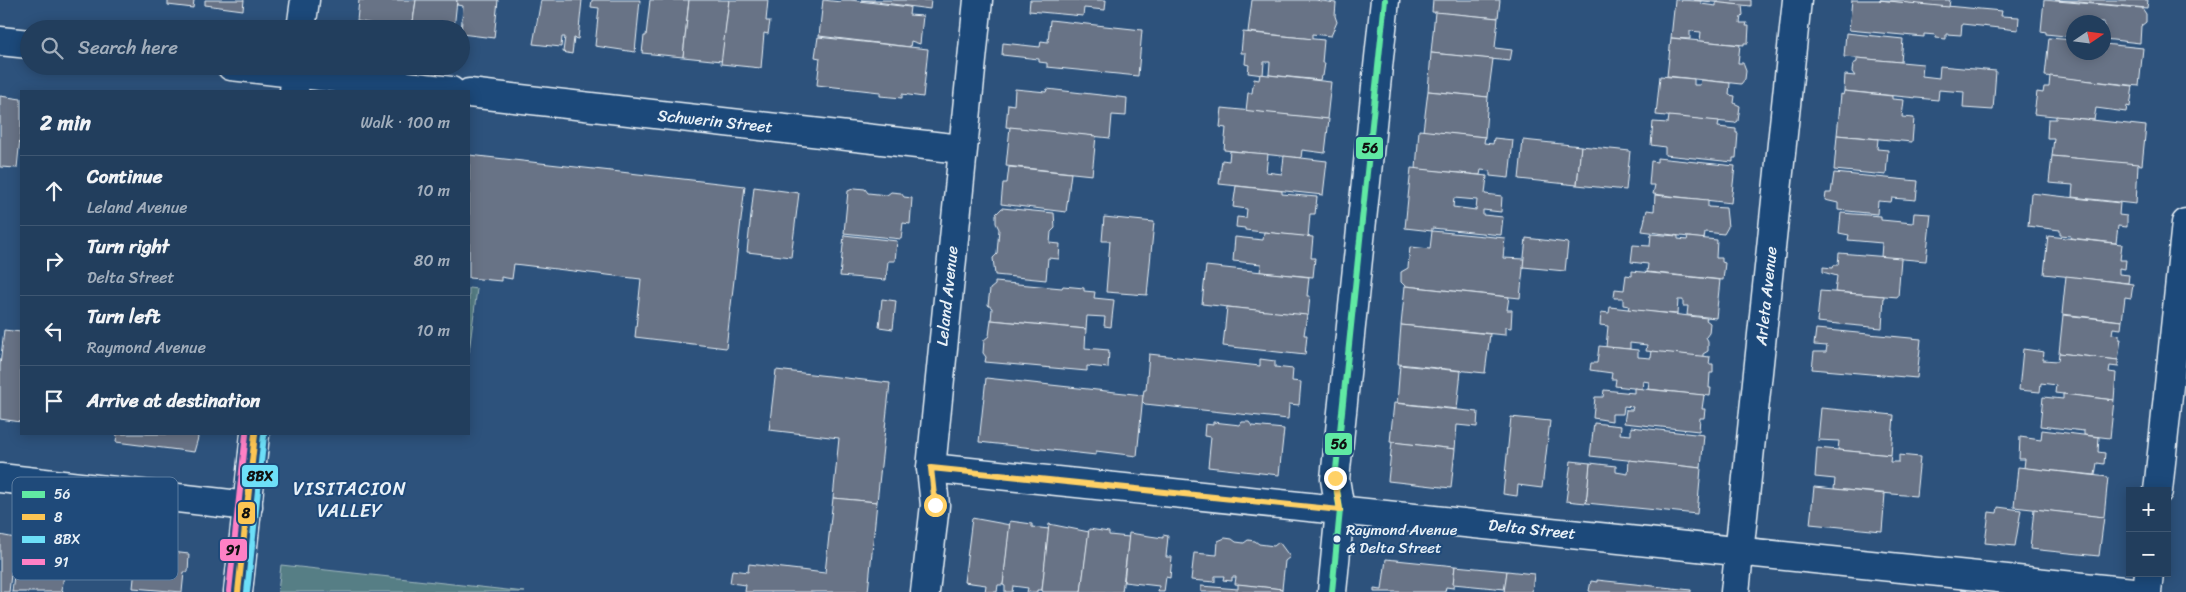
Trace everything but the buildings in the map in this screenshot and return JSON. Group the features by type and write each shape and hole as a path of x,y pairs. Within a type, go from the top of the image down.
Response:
{"street":[{"path":"302,20 305,0"},
{"name":"Leland Avenue","path":"925,592 935,505 931,468 961,149 978,0"},
{"path":"1332,592 1340,510 1335,478 1386,0"},
{"name":"Arleta Avenue","path":"1735,592 1797,0"},
{"path":"0,40 20,43"},
{"path":"295,77 440,90"},
{"name":"Schwerin Street","path":"470,93 961,149"},
{"path":"2158,487 2186,223"},
{"path":"238,592 256,435"},
{"name":"Delta Street","path":"931,468 2133,592"},
{"path":"178,498 248,506"},
{"path":"2147,592 2149,577"}],"green space":[{"path":"470,288 477,289 470,344"},
{"path":"281,565 525,592 278,592"}],"transit line":[{"name":"56","path":"1332,592 1340,510 1335,479 1385,0"},
{"name":"91","path":"229,591 246,435"},
{"name":"8","path":"238,592 255,435"},
{"name":"8BX","path":"247,592 264,435"}],"place":[{"name":"Raymond Avenue & Delta Street","path":"1337,539"}],"district":[{"name":"VISITACION VALLEY","path":"350,499"}],"route":[{"path":"935,505 931,468 1340,510 1335,478"}]}
